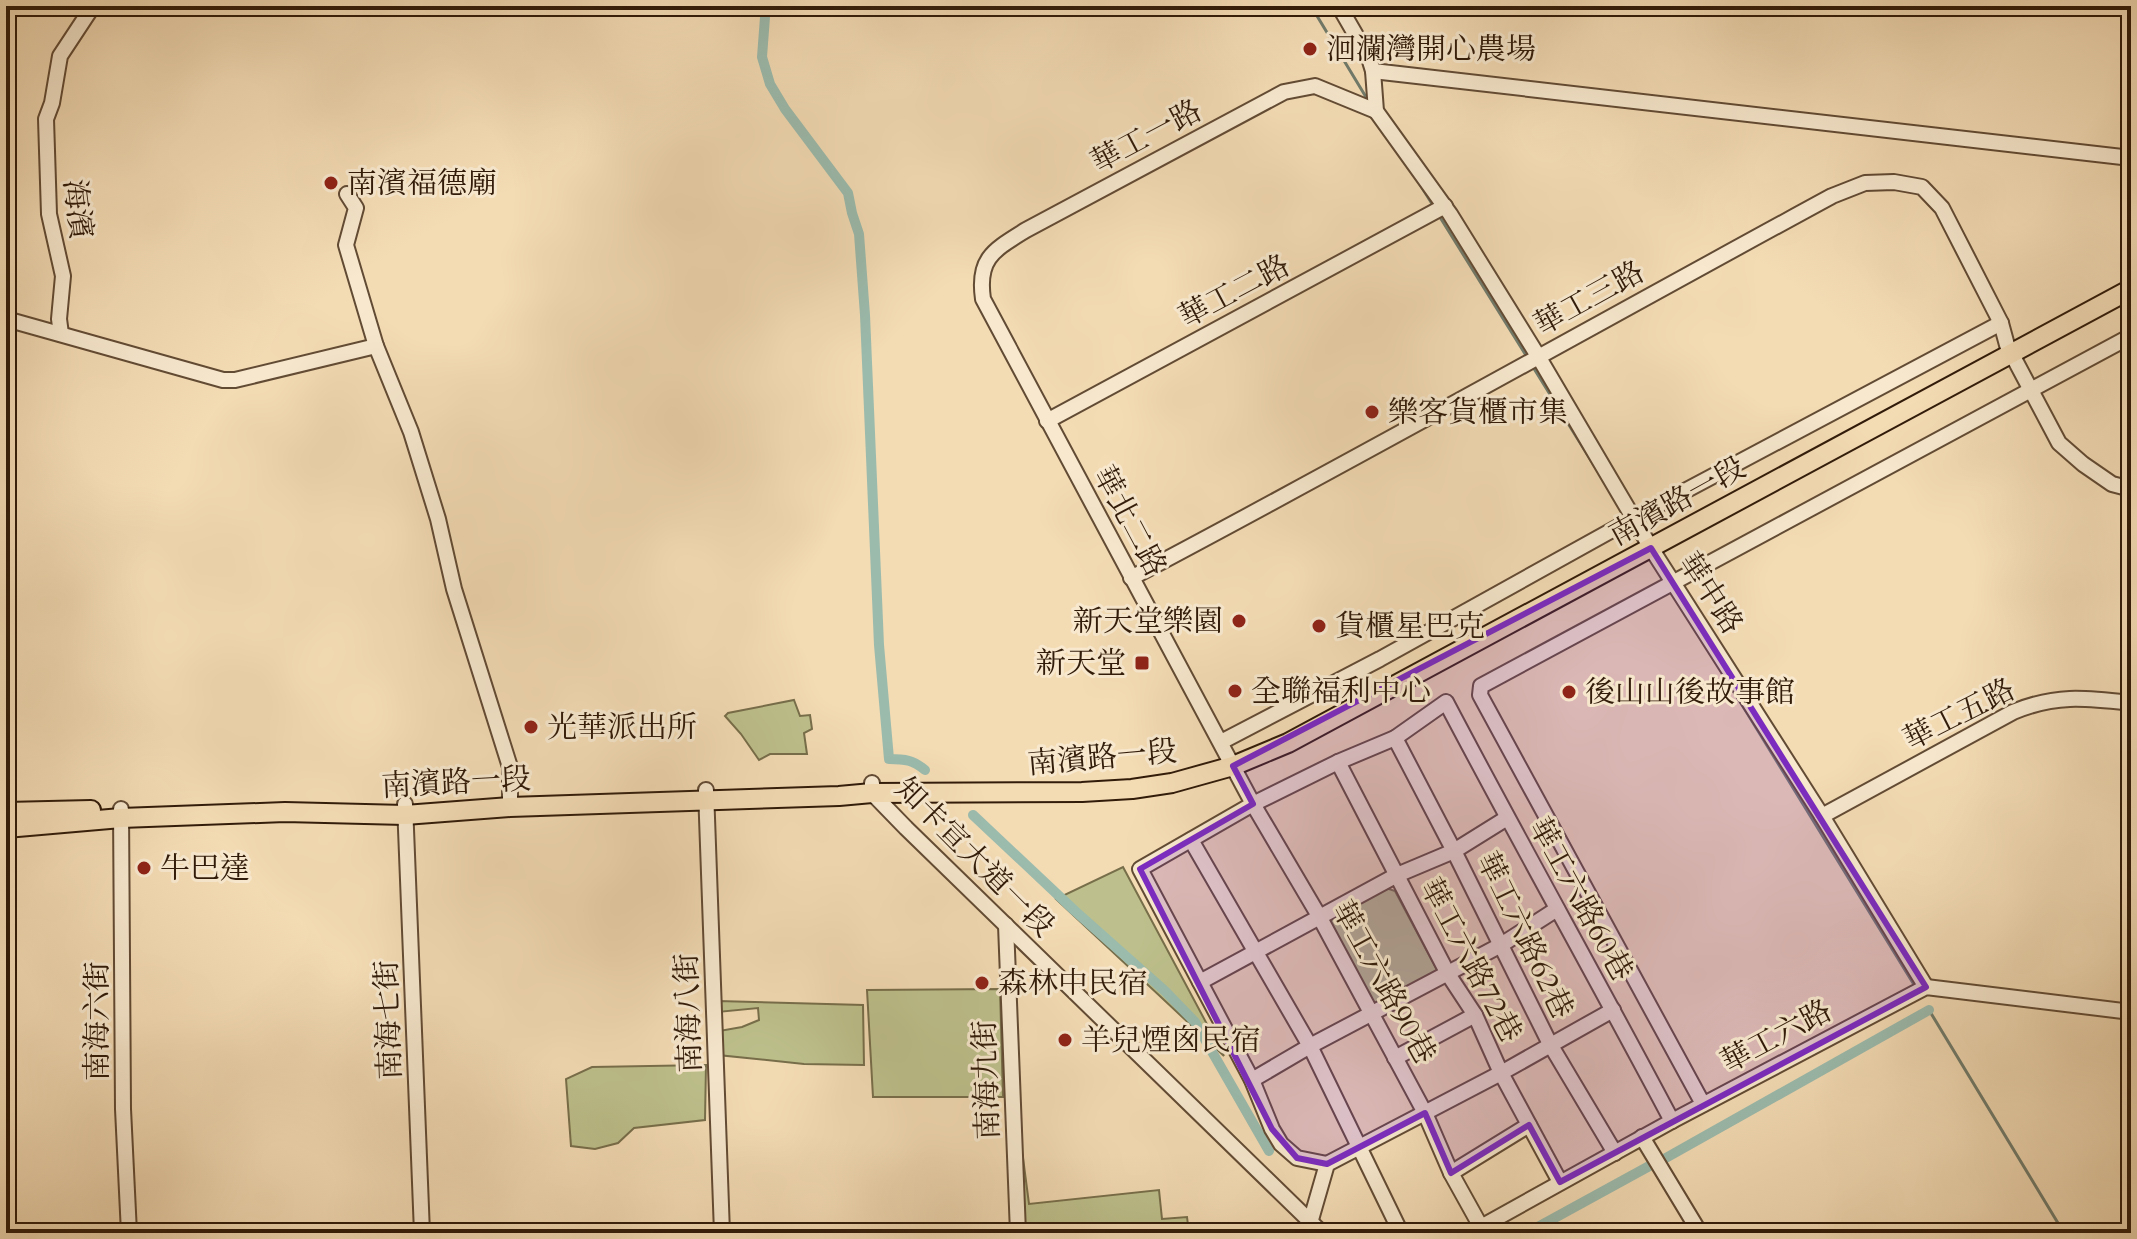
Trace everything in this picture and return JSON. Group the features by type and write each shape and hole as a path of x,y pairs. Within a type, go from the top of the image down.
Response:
{"main road":[{"name":"南濱路一段","path":"2009,349 2131,277"},
{"name":"南濱路一段","path":"6,812 405,810 509,802 706,795 839,796 872,788 1082,792 1172,783 1227,755 1250,749 1283,733 1648,543 2009,349 2131,289"},
{"name":"南濱路一段","path":"6,828 121,813"}],"street":[{"name":"海濱","path":"61,334 59,319 63,276 49,214 46,119 60,56 93,6"},
{"path":"1339,6 1371,65 1376,111"},
{"path":"1371,65 2131,158"},
{"name":"華工一路","path":"983,299 981,282 984,265 990,254 1002,245 1284,92 1315,86 1376,111"},
{"name":"華中路","path":"1376,111 1445,206 1648,543 1822,816 1926,987"},
{"name":"華工三路","path":"1131,578 1307,485 1832,196 1865,183 1894,182 1922,187 1942,208 2001,323 2009,349 2059,443 2112,484 2131,489"},
{"path":"347,194 356,208 346,245 376,346 411,432 431,496 454,589 510,767 509,802"},
{"name":"華工二路","path":"1047,421 1445,206"},
{"name":"華北二路","path":"983,299 1227,755"},
{"path":"6,319 223,380 235,380 376,346"},
{"path":"1227,755 1380,659 1634,518 2001,323"},
{"path":"1703,1104 1480,695 1481,686 2131,336"},
{"name":"華工五路","path":"1822,816 2035,703 2060,698 2131,703"},
{"name":"華工六路60巷","path":"1395,738 1446,702 1672,1121"},
{"path":"1395,738 1253,804 1140,869 1252,1080 1281,1144 1297,1158 1327,1164 1613,1010"},
{"name":"華工六路62巷","path":"1395,738 1550,1044 1615,1153"},
{"name":"華工六路90巷","path":"1227,755 1319,916 1425,1113 1476,1230"},
{"name":"華工六路72巷","path":"1338,762 1448,974 1475,1015 1501,1073 1560,1182"},
{"name":"知卡宣大道一段","path":"872,788 1314,1230"},
{"name":"南海八街","path":"706,795 722,1233"},
{"name":"南海七街","path":"405,810 422,1233"},
{"name":"南海六街","path":"121,813 123,1109 129,1233"},
{"path":"1200,982 1397,875 1454,851 1507,818"},
{"path":"1191,840 1310,1046 1401,1233"},
{"path":"1252,1080 1501,945 1557,909"},
{"name":"南海九街","path":"1006,925 1018,1233"},
{"path":"1926,987 2131,1012"},
{"name":"華工六路","path":"1476,1230 1703,1104 1926,987"},
{"path":"1395,1058 1475,1015"},
{"path":"1451,1173 1529,1125"},
{"path":"1642,1137 1700,1233"},
{"path":"1314,1230 1327,1164"}],"highlighted area":[{"path":"1651,548 1926,987 1560,1182 1529,1125 1451,1173 1425,1113 1327,1164 1297,1158 1272,1129 1140,869 1253,804 1233,766"}],"green space":[{"path":"794,700 800,716 810,715 812,729 804,733 807,754 770,754 759,760 725,716 728,713"},
{"path":"1123,867 1224,1056 1056,899"},
{"path":"1386,888 1395,891 1437,970 1370,1008 1324,921"},
{"path":"1000,989 1003,1097 873,1097 867,990"},
{"path":"718,1001 863,1005 864,1065 804,1064 718,1055 719,1031 759,1020 758,1008 718,1012"},
{"path":"706,1065 705,1120 634,1128 618,1143 595,1149 571,1146 566,1079 592,1067"},
{"path":"1023,1158 1029,1204 1159,1190 1162,1219 1187,1217 1189,1233 1163,1233 1162,1230 1023,1233 1015,1159"}],"waterway":[{"path":"763,6 762,57 770,84 848,193 859,234 879,645 889,759 908,761 925,770"},
{"path":"1311,6 1369,102"},
{"path":"1419,183 1434,207"},
{"path":"1438,214 1527,357"},
{"path":"1533,367 1605,483"},
{"path":"1712,656 1913,983"},
{"path":"973,815 1195,1022 1269,1151"},
{"path":"1929,1010 2064,1233"},
{"path":"1664,1159 1929,1010"},
{"path":"1527,1233 1653,1164"}],"place":[{"name":"洄瀾灣開心農場","path":"1310,49"},
{"name":"南濱福德廟","path":"331,183"},
{"name":"樂客貨櫃市集","path":"1372,412"},
{"name":"新天堂樂園","path":"1239,621"},
{"name":"貨櫃星巴克","path":"1319,626"},
{"name":"新天堂","path":"1142,663"},
{"name":"全聯福利中心","path":"1235,691"},
{"name":"後山山後故事館","path":"1569,692"},
{"name":"光華派出所","path":"531,727"},
{"name":"牛巴達","path":"144,868"},
{"name":"森林中民宿","path":"982,983"},
{"name":"羊兒煙囪民宿","path":"1065,1040"}]}
